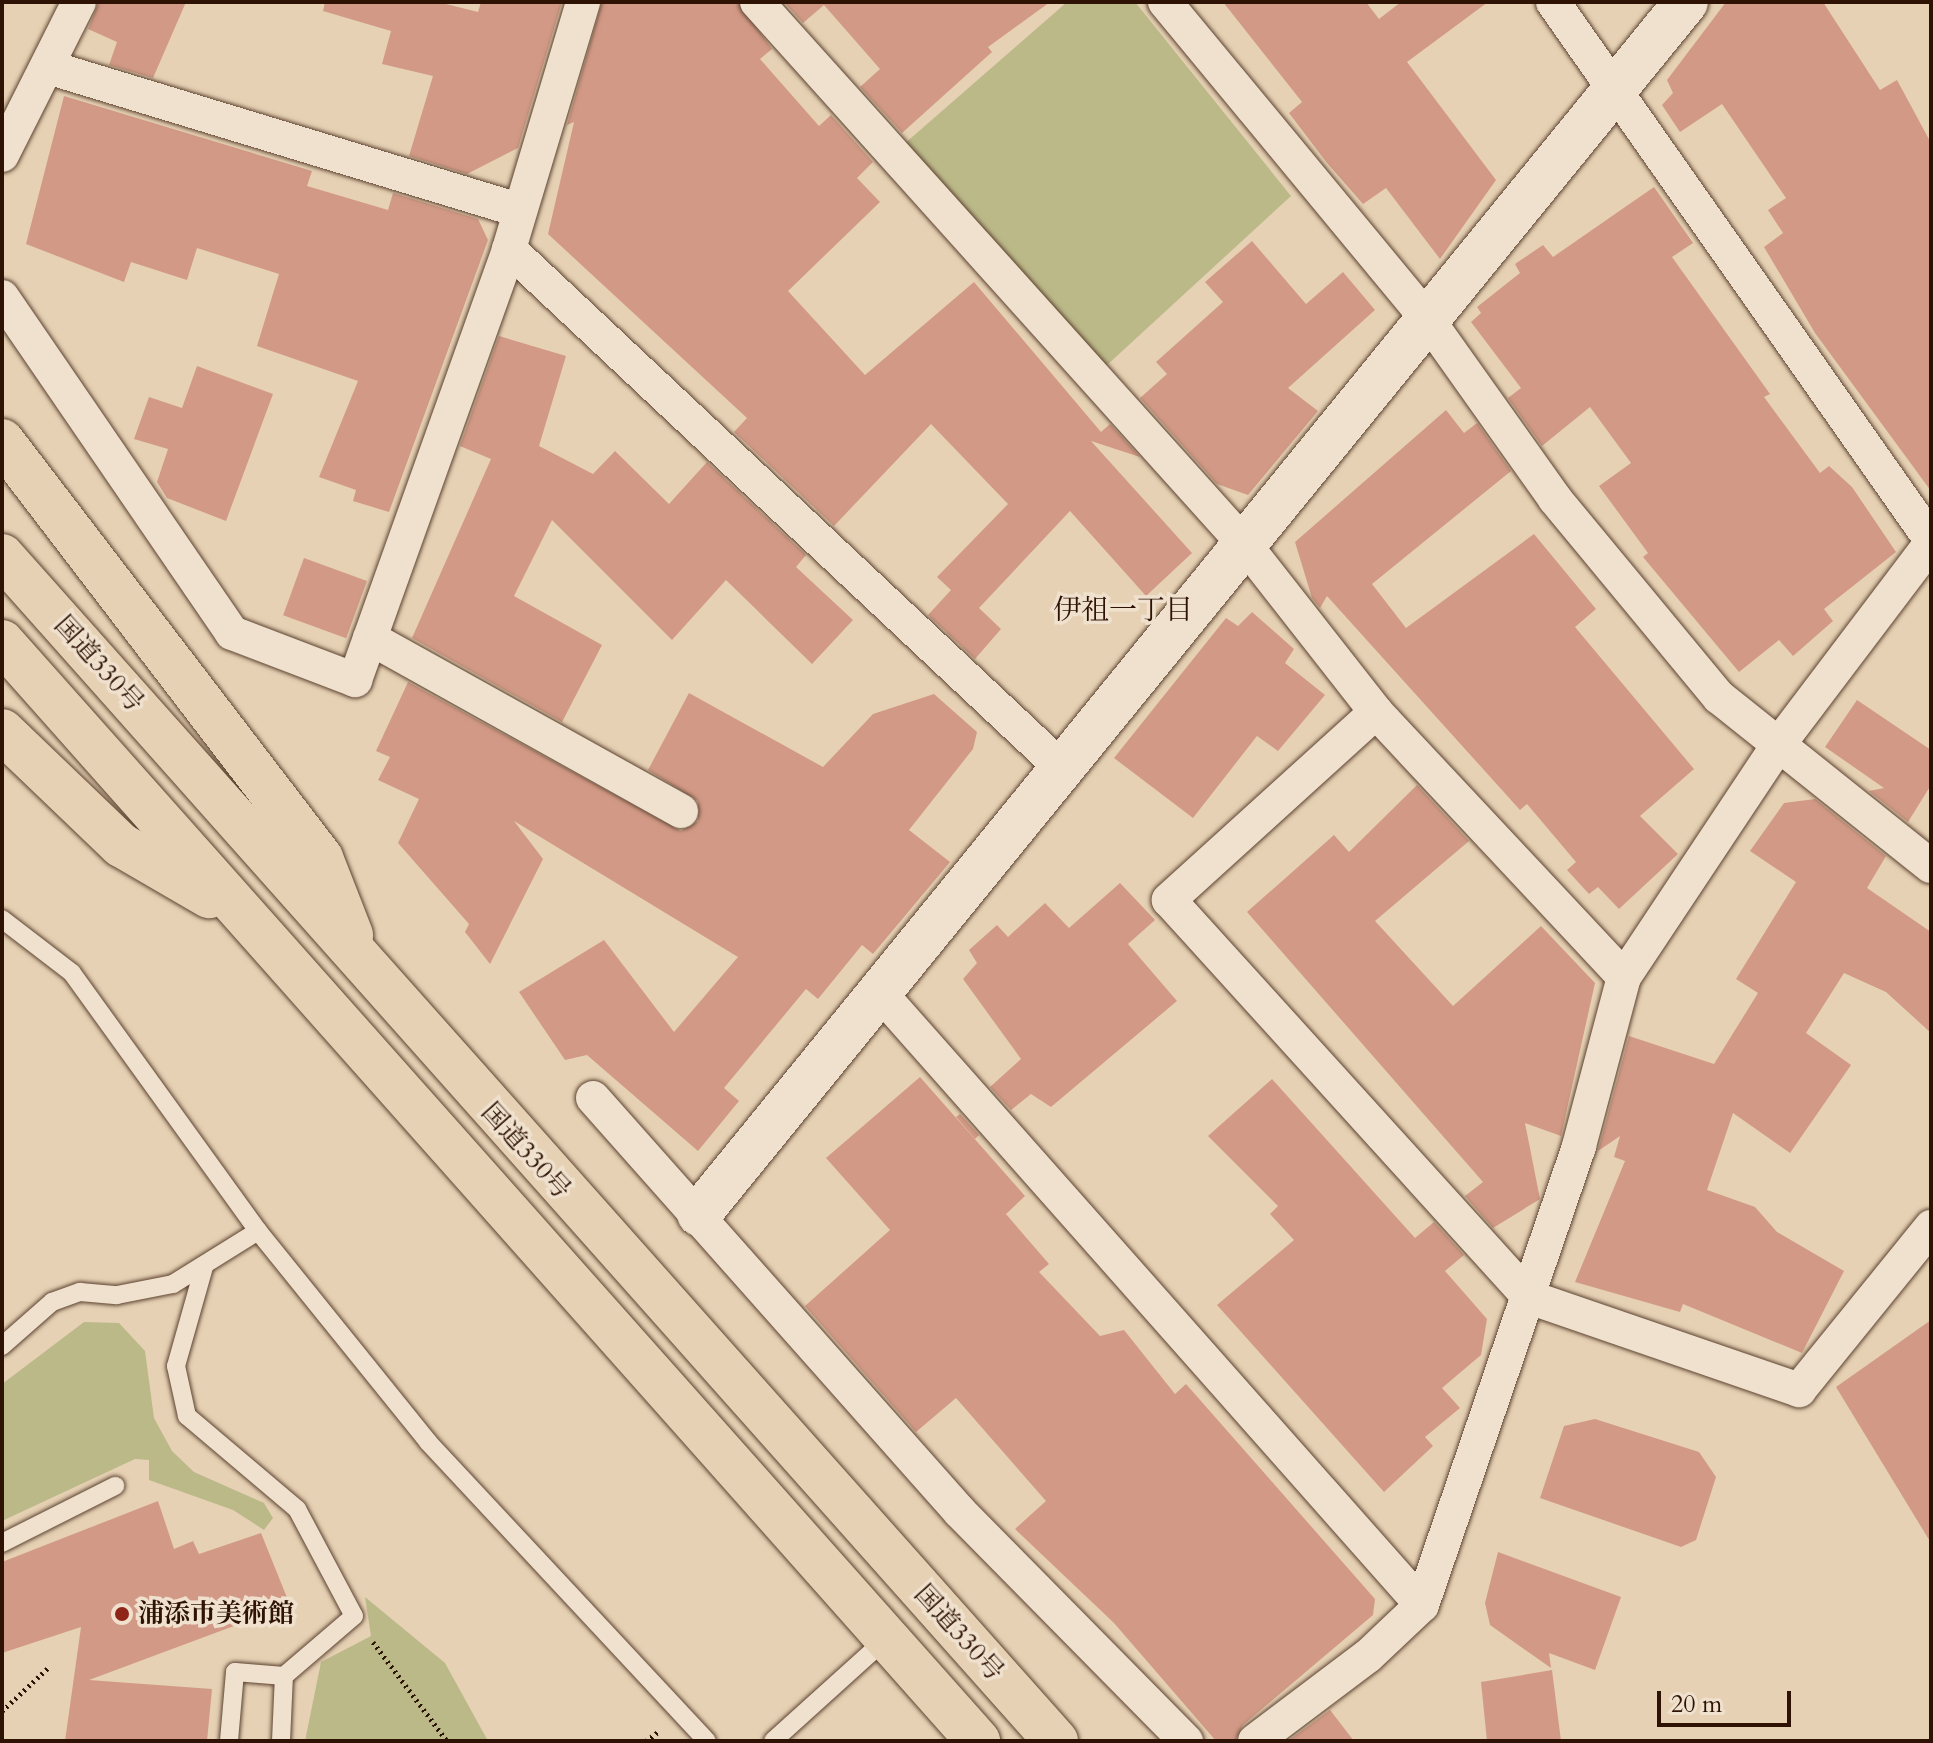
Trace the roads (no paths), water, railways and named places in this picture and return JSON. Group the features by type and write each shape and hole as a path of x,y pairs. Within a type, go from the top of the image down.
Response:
{"highway":[{"path":"2,441 321,858 344,902 356,953"},
{"name":"国道330号","path":"2,556 1056,1741"},
{"path":"2,642 242,916 978,1741"},
{"path":"2,731 121,845 242,916"}],"street":[{"path":"2,155 51,68 79,2"},
{"path":"2,297 232,633 355,680 509,249 518,210 583,2"},
{"path":"757,2 1246,546 1376,712 1624,977"},
{"path":"1165,2 1428,320 1555,499 1719,697 1776,748 1931,866"},
{"path":"1255,1741 1368,1656 1422,1605 1529,1297 1624,977 1776,748 1931,541 1553,2"},
{"path":"699,1214 1246,546 1613,85 1686,2"},
{"path":"51,68 518,210"},
{"path":"509,249 1063,769"},
{"path":"370,638 681,811"},
{"path":"1376,712 1169,900 1529,1297 1799,1390 1931,1227"},
{"path":"881,994 1422,1605"},
{"path":"593,1098 960,1512 1186,1741"}],"lane":[{"path":"2,919 81,985 258,1231 428,1442 707,1741"},
{"path":"2,1346 52,1302 80,1292 117,1295 173,1284 258,1231"},
{"path":"204,1267 176,1366 187,1416 297,1509 354,1616 284,1676 235,1672 229,1741"},
{"path":"2,1543 115,1486"},
{"path":"773,1741 886,1639"},
{"path":"281,1741 284,1676"}],"place":[{"name":"浦添市美術館","path":"122,1614"}],"district":[{"name":"伊祖一丁目","path":"1123,610"}]}
